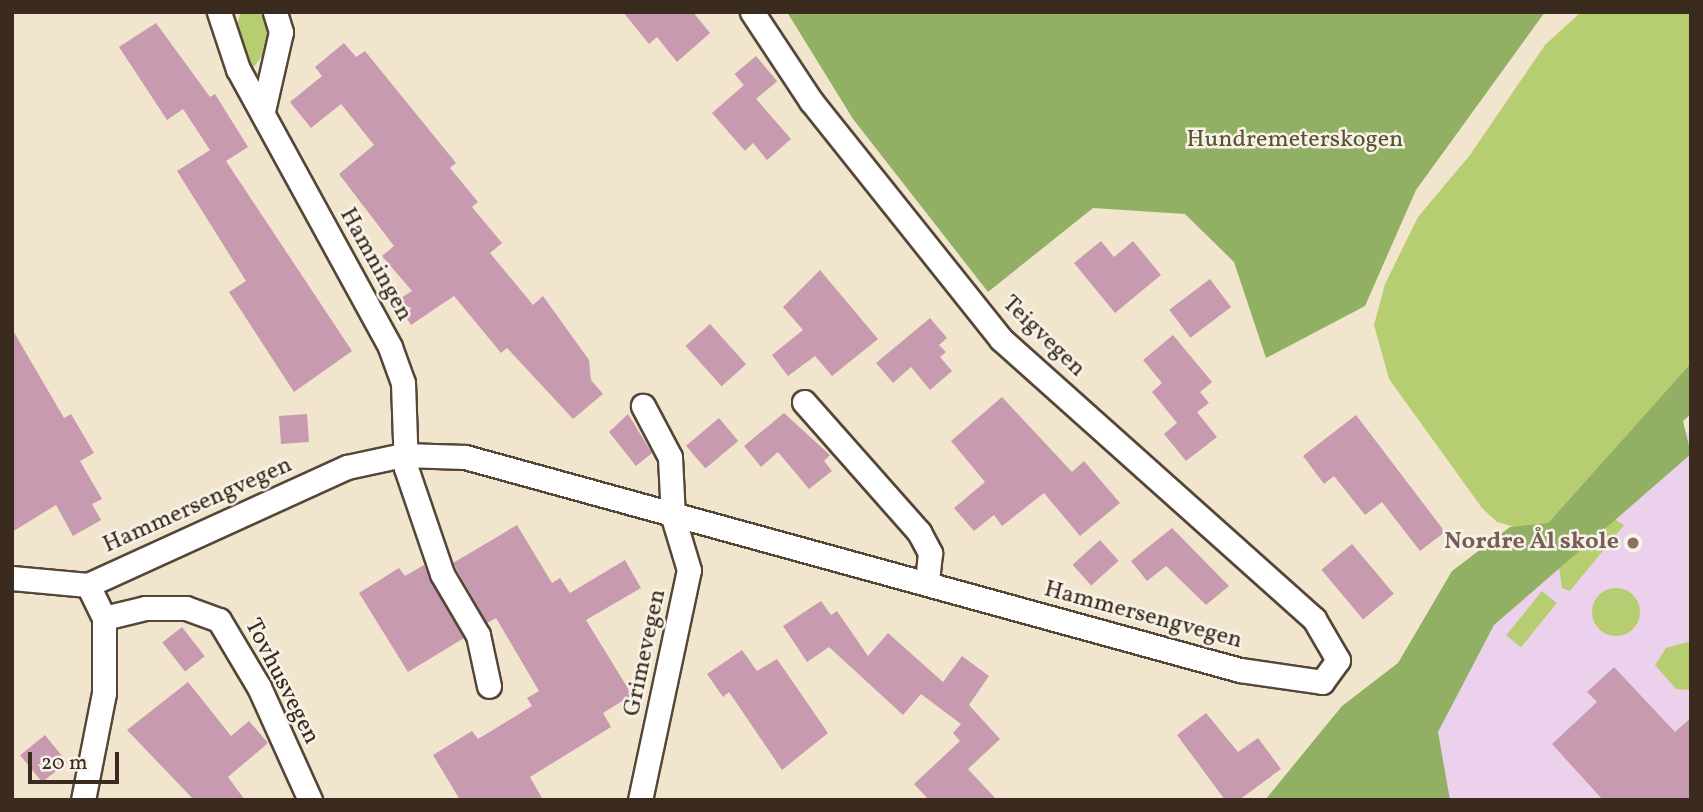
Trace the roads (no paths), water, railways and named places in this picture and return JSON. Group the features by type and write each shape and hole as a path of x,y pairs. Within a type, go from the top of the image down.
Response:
{"street":[{"name":"Hamningen","path":"219,12 238,69 390,347 404,383 403,455"},
{"path":"263,111 281,33 275,12"},
{"name":"Teigvegen","path":"752,12 811,101 1001,339 1314,619 1338,660"},
{"path":"804,402 919,532 930,553 927,582"},
{"path":"643,406 670,457 673,517"},
{"path":"403,455 442,574 478,635 489,686"},
{"name":"Hammersengvegen","path":"12,578 88,585 347,467 403,455 465,457 673,517 927,582 1240,670 1322,681 1338,660"},
{"name":"Grimevegen","path":"640,800 684,607 688,570 673,517"},
{"path":"83,800 102,713 104,618 88,585"},
{"name":"Tovhusvegen","path":"104,618 145,608 186,608 219,620 259,687 310,800"}],"place":[{"name":"Nordre Ål skole","path":"1633,543"}],"park label":[{"name":"Hundremeterskogen","path":"1295,141"}]}
